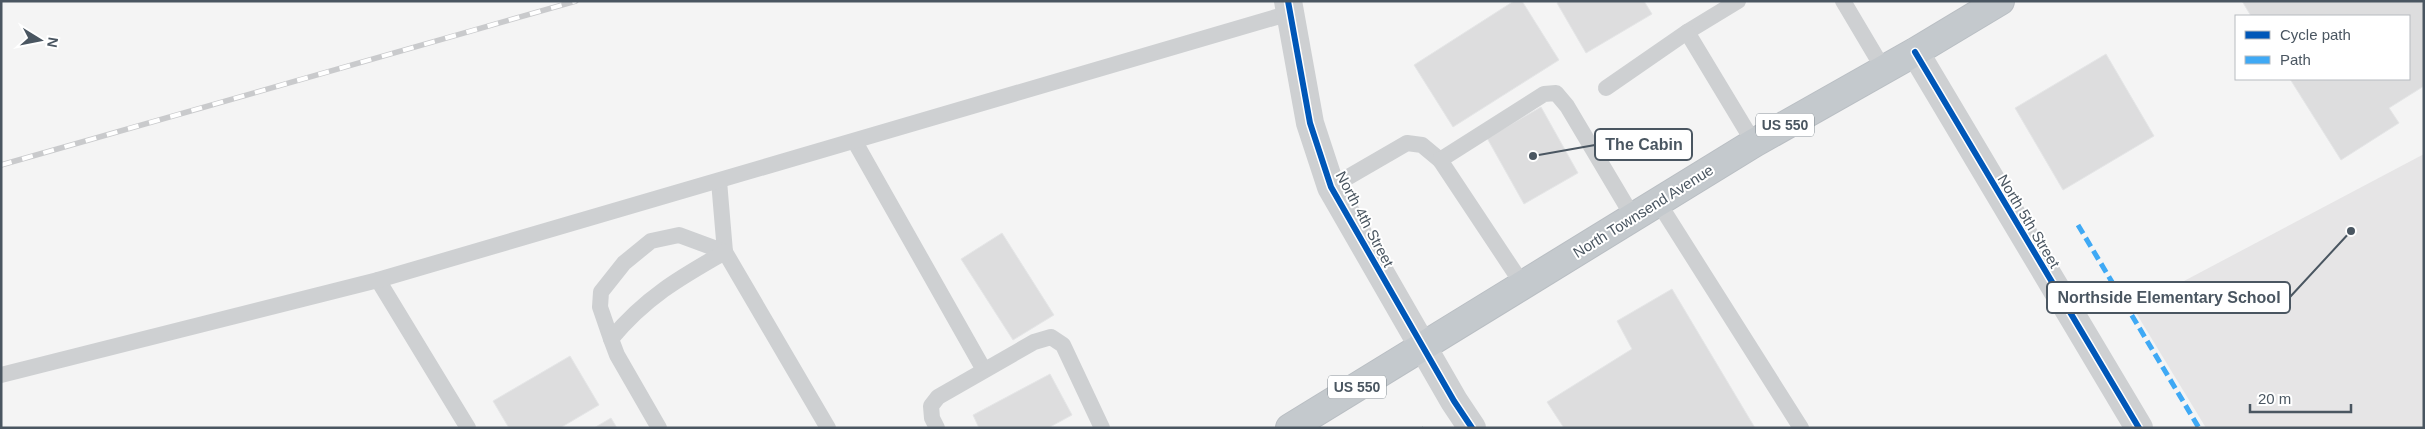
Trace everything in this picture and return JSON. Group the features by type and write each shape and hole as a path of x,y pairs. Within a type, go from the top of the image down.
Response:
{"highway":[{"name":"North Townsend Avenue","path":"1290,428 1754,143 1884,70 2000,1"}],"street":[{"name":"North 4th Street","path":"1289,7 1310,123 1331,187 1472,428"},
{"name":"North 5th Street","path":"1915,52 2139,428"}],"lane":[{"path":"1606,88 1687,32 1738,1"},
{"path":"1843,1 1884,70"},
{"path":"1,374 378,280 855,142 1289,7"},
{"path":"1687,32 1754,143"},
{"path":"1440,160 1544,94 1556,93 1567,106 1633,218"},
{"path":"855,142 984,370"},
{"path":"1331,187 1407,143 1422,145 1440,160 1523,285"},
{"path":"719,181 725,252 828,428"},
{"path":"1658,202 1801,428"},
{"path":"659,428 617,355 600,307 601,292 624,263 651,241 679,236 725,252"},
{"path":"611,339 631,316 667,286 725,252"},
{"path":"378,280 468,428"},
{"path":"937,428 932,418 931,406 938,397 1034,342 1051,337 1063,345 1102,428"}],"shaded area":[{"path":"2424,154 2424,428 2206,428 2133,308"}],"building":[{"path":"1514,1 1522,1 1559,60 1453,127 1414,65"},
{"path":"1560,1 1644,1 1652,14 1586,53 1557,3"},
{"path":"2242,1 2421,1 2424,6 2424,86 2389,108 2399,123 2341,160 2291,80 2410,80 2410,15 2250,15"},
{"path":"2106,54 2154,136 2063,190 2015,108"},
{"path":"1541,107 1578,173 1524,204 1487,138"},
{"path":"1002,233 1054,315 1013,340 961,259"},
{"path":"1672,289 1755,428 1564,428 1547,402 1632,349 1617,321"},
{"path":"570,356 599,405 560,428 509,428 493,401"},
{"path":"1050,374 1072,415 1048,428 979,428 973,415"},
{"path":"611,418 617,428 594,428"}],"railway":[{"path":"1,165 576,1"}],"marked path":[{"path":"2078,225 2199,428"}],"cycle path":[{"path":"1288,1 1310,123 1331,187 1454,401 1472,428"},
{"path":"1915,52 2139,428"}],"place":[{"name":"The Cabin","path":"1533,156"},
{"name":"Northside Elementary School","path":"2351,231"}]}
